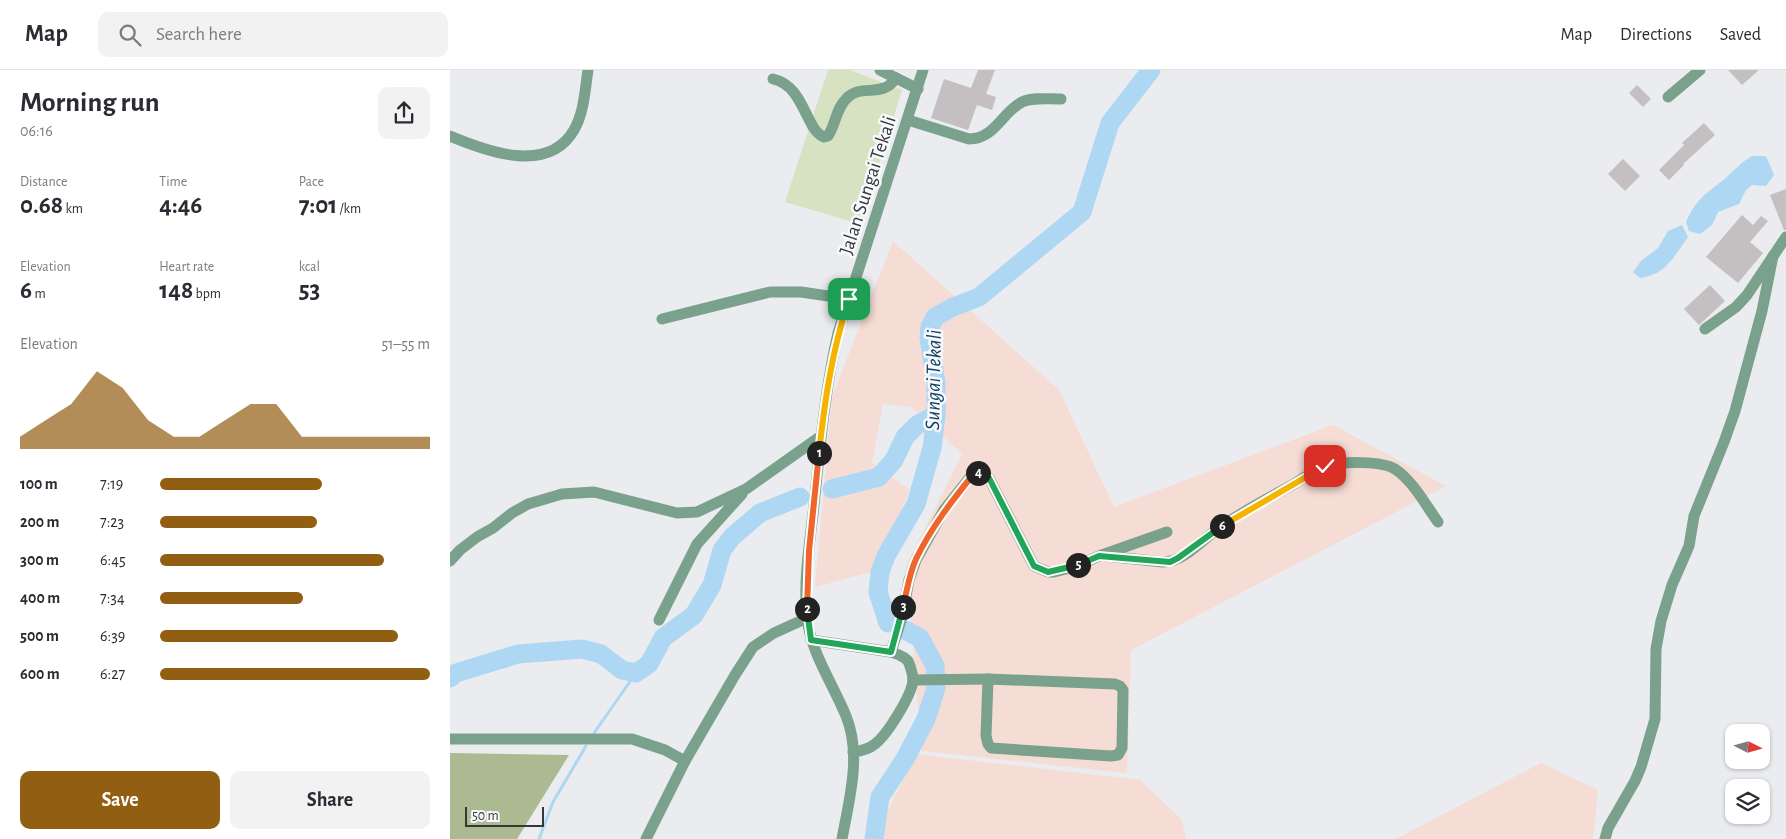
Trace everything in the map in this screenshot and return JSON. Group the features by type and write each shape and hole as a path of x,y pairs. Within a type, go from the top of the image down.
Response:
{"street":[{"path":"450,136 500,154 534,156 556,148 570,136 578,122 588,70"},
{"path":"880,70 918,89"},
{"name":"Jalan Sungai Tekali","path":"842,839 851,787 853,752 846,717 811,640 807,618 807,576 821,436 829,371 838,332 923,70"},
{"path":"1668,97 1700,70"},
{"path":"773,79 785,83 796,95 817,132 824,137 828,136 831,132 837,112 847,97 858,92 886,89 896,78"},
{"path":"908,120 969,139 977,139 983,137 1020,103 1032,99 1060,99"},
{"path":"1705,329 1736,307 1747,296 1786,237"},
{"path":"1605,839 1608,828 1635,781 1649,740 1655,719 1656,649 1661,621 1672,585 1689,546 1694,516 1735,411 1762,311 1773,256"},
{"path":"662,320 770,292 801,292 849,299"},
{"path":"450,561 460,550 477,537 494,528 512,513 528,504 562,494 594,492 677,512 697,512 746,489 821,436"},
{"path":"1099,556 1170,562 1258,504 1325,466 1344,462 1393,468 1407,480 1438,522"},
{"path":"891,652 902,617 909,580 916,560 944,510 972,476 977,473 989,478 1034,566 1048,572 1077,566 1099,556 1167,532"},
{"path":"659,620 697,544 746,489"},
{"path":"646,839 685,761 753,647 774,633 807,618"},
{"path":"811,640 891,652 903,657 919,680"},
{"path":"919,680 988,679 1116,684 1122,690 1122,748 1118,755 1111,756 991,748 986,736 988,679"},
{"path":"853,752 872,746 885,734 919,680"},
{"path":"450,739 632,739 664,750 685,761"}],"shaded area":[{"path":"893,241 1059,390 1114,507 1333,425 1446,486 1131,650 1127,773 922,751 906,566 962,454 911,407 883,404 872,463 910,490 875,571 815,587 832,397"},
{"path":"916,754 1140,780 1182,820 1186,839 885,839 882,822"},
{"path":"1541,763 1598,790 1593,839 1396,839"}],"green space":[{"path":"828,70 850,70 902,90 860,224 785,202"},
{"path":"450,753 569,755 517,839 450,839"}],"water":[{"path":"1752,156 1766,156 1774,175 1766,186 1752,185 1746,190 1739,204 1718,212 1712,225 1700,234 1689,231 1686,222 1697,203 1705,194"},
{"path":"1682,225 1688,237 1674,258 1663,269 1640,278 1633,272 1641,261 1658,248 1668,231"}],"building":[{"path":"978,70 995,70 986,94 996,97 992,110 977,105 968,130 931,118 944,79 971,88"},
{"path":"1728,70 1759,70 1742,85"},
{"path":"1637,85 1651,99 1643,107 1629,93"},
{"path":"1704,123 1715,135 1683,164 1669,180 1659,170 1684,145 1682,143"},
{"path":"1623,159 1640,176 1625,191 1608,174"},
{"path":"1786,189 1786,230 1784,230 1770,195"},
{"path":"1742,215 1753,225 1761,216 1768,221 1750,242 1763,253 1738,283 1706,257"},
{"path":"1710,285 1725,301 1699,325 1684,309"}],"waterway":[{"name":"Sungai Tekali","path":"888,623 878,592 880,572 886,556 916,504 932,448 936,415 936,383 929,337 930,327 935,317 953,307 979,297 1082,212 1110,123 1151,70"},
{"path":"832,489 879,477 894,460 905,437 917,425 936,415"},
{"path":"450,678 456,673 518,654 582,649 601,654 622,670 636,673 649,664 663,638 694,615 712,585 722,550 732,537 760,513 800,497"},
{"name":"Sungai Tekali","path":"874,839 880,797 905,759 926,719 936,688 935,666 920,638 905,630"},
{"path":"594,733 636,673"},
{"path":"539,839 553,802 586,746"}],"route":[{"path":"849,299 838,332 829,371 821,436 807,576 807,618 811,640 891,652 902,617 909,580 916,560 944,510 972,476 977,473 989,478 1034,566 1041,570 1054,572 1077,566 1099,556 1170,562 1216,530 1325,466"}]}
